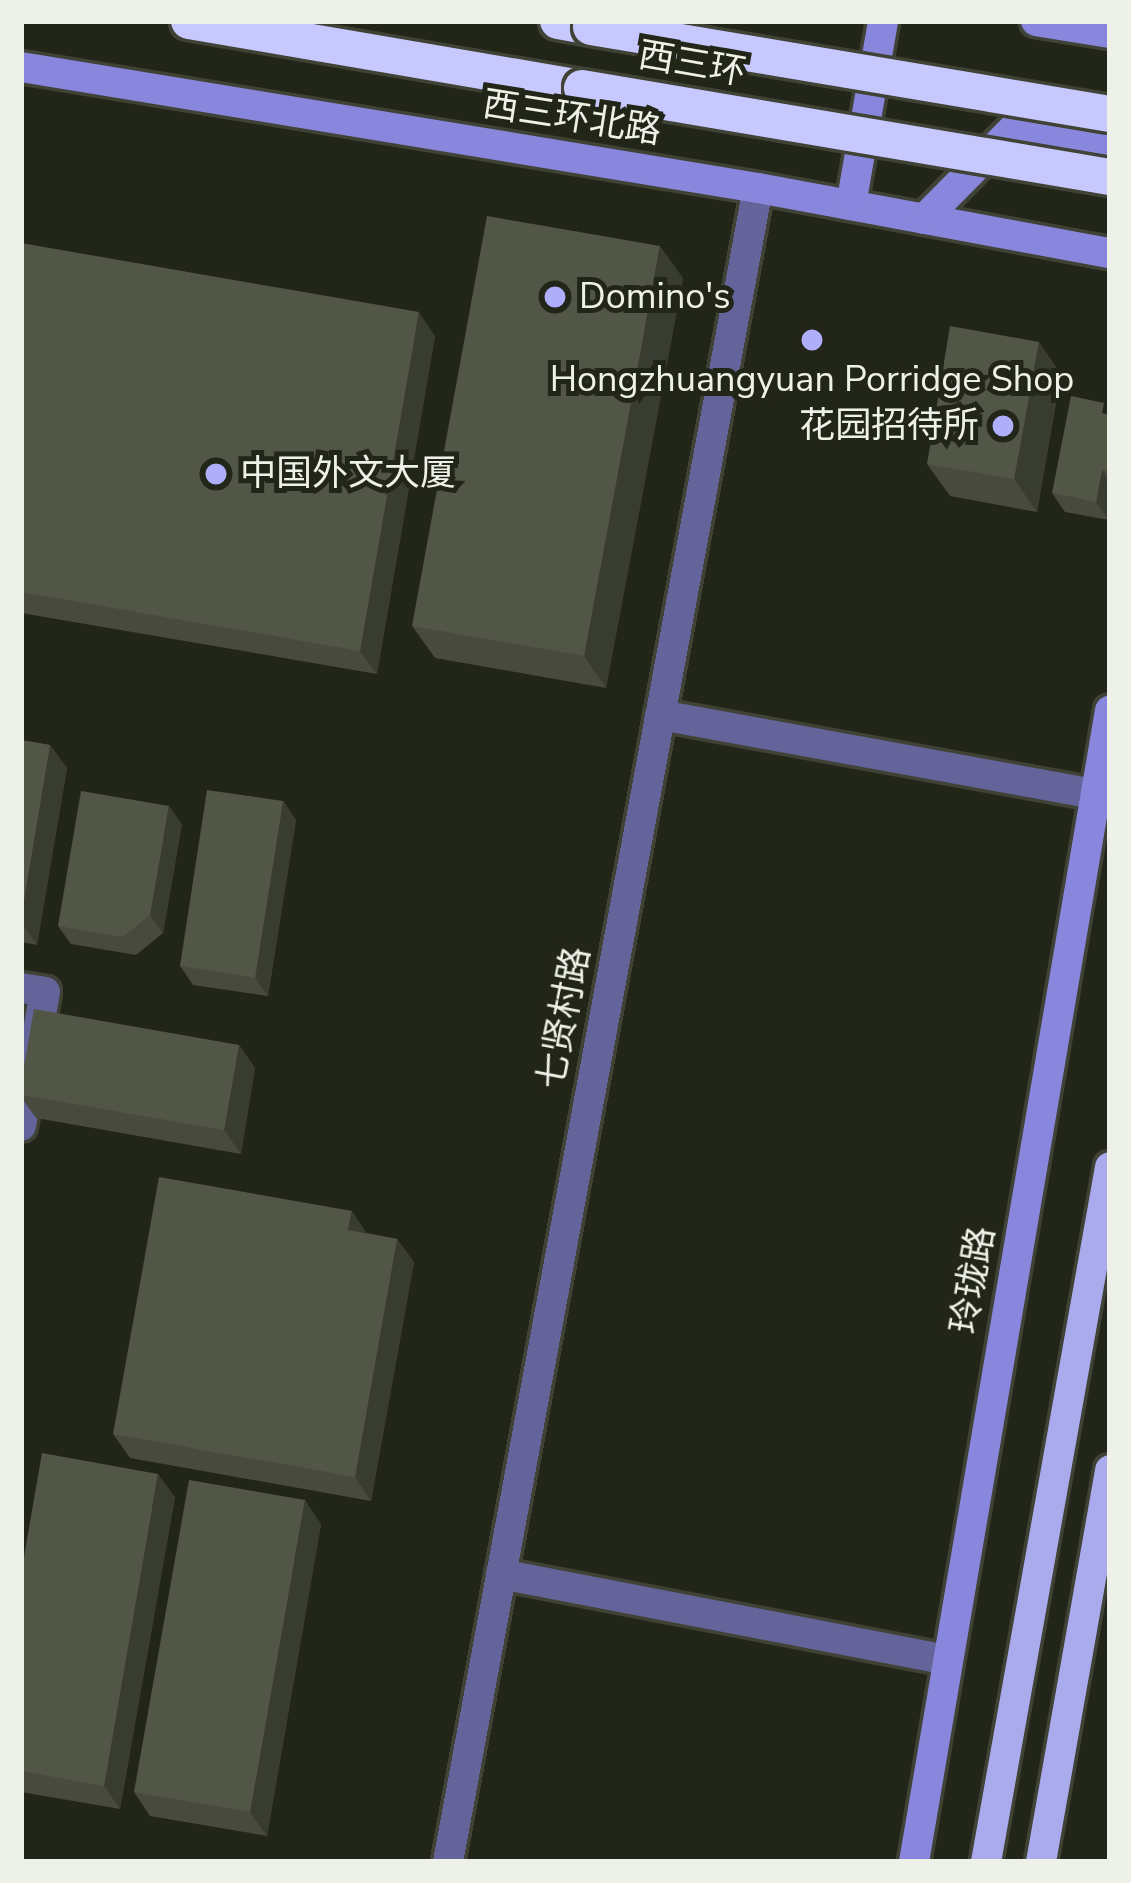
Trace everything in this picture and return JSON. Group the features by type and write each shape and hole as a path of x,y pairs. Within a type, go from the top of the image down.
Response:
{"highway":[{"name":"西三环","path":"189,21 1110,177"},
{"name":"西三环","path":"574,24 1110,114"}],"main road":[{"path":"986,1862 1110,1167"},
{"path":"1041,1862 1110,1470"}],"street":[{"path":"851,205 884,21"},
{"path":"1036,21 1110,33"},
{"name":"西三环北路","path":"21,67 758,188 1110,253"},
{"path":"924,219 1016,126 1110,141"},
{"name":"七贤村路","path":"448,1862 758,188"},
{"name":"玲珑路","path":"914,1862 1110,711"},
{"path":"660,715 1096,794"},
{"path":"21,988 45,992 21,1126"},
{"path":"501,1574 948,1660"}],"building":[{"path":"487,216 660,246 584,656 412,626"},
{"name":"中国外文大厦","path":"21,243 419,312 360,651 21,592"},
{"path":"950,326 1039,342 1014,479 927,464"},
{"path":"1071,396 1104,403 1102,413 1110,415 1110,472 1102,470 1096,502 1052,493"},
{"path":"21,740 50,745 21,918"},
{"path":"207,790 283,801 255,978 180,966"},
{"path":"81,791 169,806 150,915 123,937 58,926"},
{"path":"34,1009 239,1045 224,1130 21,1095"},
{"path":"159,1177 352,1211 348,1230 397,1239 355,1477 113,1434"},
{"path":"42,1453 158,1474 104,1786 21,1771 21,1574"},
{"path":"189,1480 305,1500 250,1812 134,1792"}],"place":[{"name":"Domino's","path":"555,297"},
{"name":"Hongzhuangyuan Porridge Shop","path":"812,340"},
{"name":"花园招待所","path":"1003,426"},
{"name":"中国外文大厦","path":"216,474"}]}
